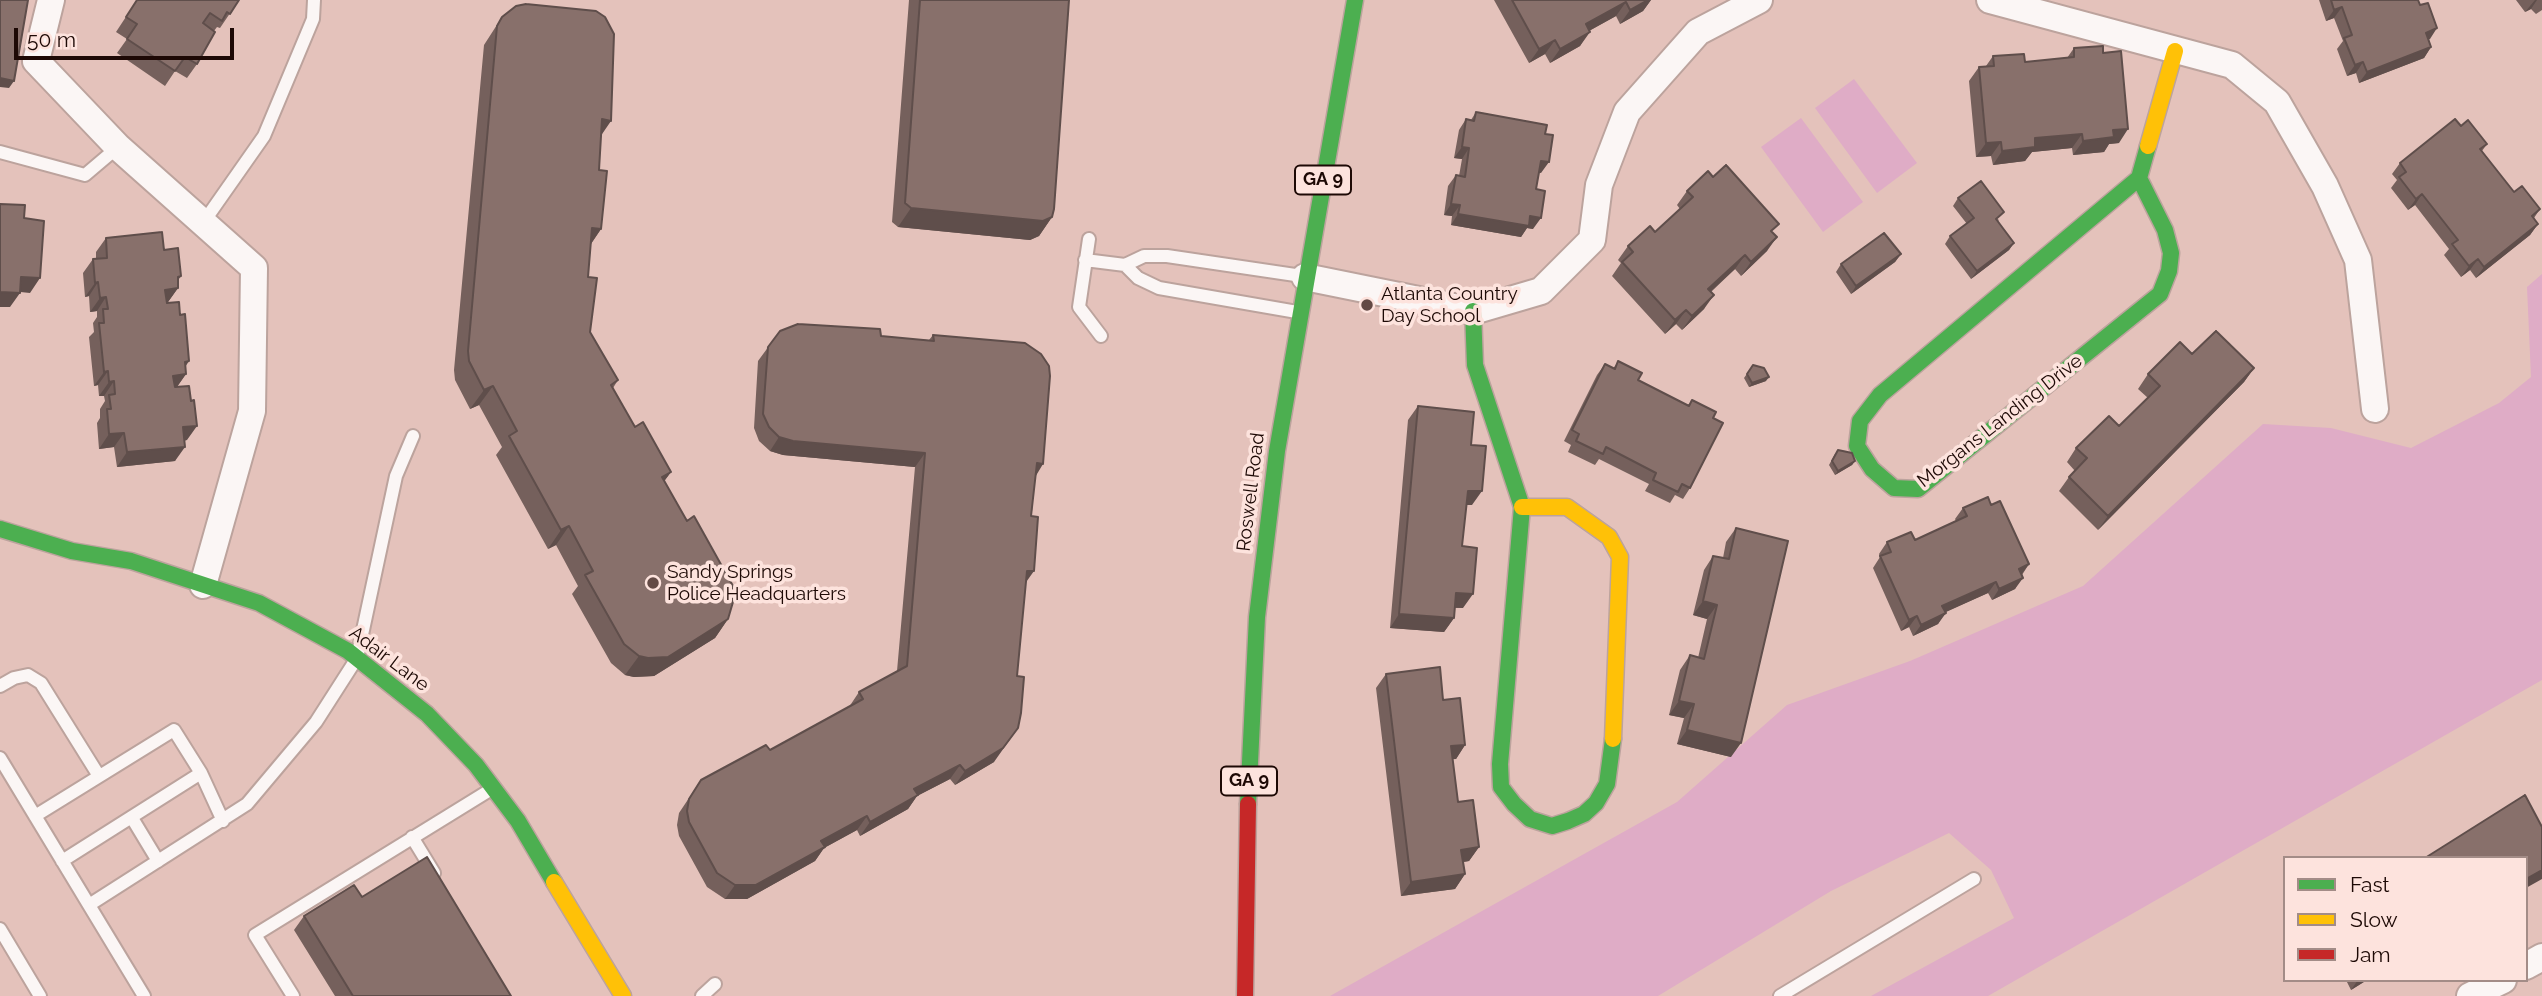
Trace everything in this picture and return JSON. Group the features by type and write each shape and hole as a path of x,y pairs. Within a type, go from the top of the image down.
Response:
{"street":[{"path":"51,0 36,61 118,147 254,268 252,411 203,585"},
{"name":"Roswell Road","path":"1245,996 1248,792 1257,617 1277,451 1355,0"},
{"path":"1306,276 1473,310 1541,291 1592,240 1599,185 1627,112 1698,32 1759,0"},
{"path":"1990,0 2058,9 2175,51 2232,65 2277,102 2325,186 2358,260 2375,409"},
{"path":"2139,178 2175,51"},
{"name":"Morgans Landing Drive","path":"2139,178 2165,230 2171,253 2169,271 2160,294 1918,489 1894,488 1872,469 1857,446 1860,421 1880,394 2139,178"},
{"path":"1473,310 1475,365 1522,506 1500,764 1501,787 1530,819 1552,825 1584,814 1596,803 1607,783 1612,752 1620,557 1609,537 1567,507 1522,506"},
{"name":"Adair Lane","path":"0,529 72,551 131,561 259,603 357,658 427,714 476,765 518,821 623,996"},
{"path":"2470,996 2499,982"}],"lane":[{"path":"203,223 264,136 313,19 314,0"},
{"path":"0,152 85,175 118,147"},
{"path":"1089,239 1079,307 1101,336"},
{"path":"1085,260 1125,265 1144,256 1167,256 1306,276"},
{"path":"1125,265 1138,278 1158,288 1300,313"},
{"path":"89,905 247,804 316,722 357,658 396,476 413,436"},
{"path":"0,686 14,678 28,675 41,683 99,776"},
{"path":"35,816 174,730 201,773 223,821"},
{"path":"0,758 144,996"},
{"path":"62,862 201,773"},
{"path":"293,996 255,934 493,788"},
{"path":"132,818 158,861"},
{"path":"412,837 440,883"},
{"path":"1780,996 1974,879"},
{"path":"0,929 40,996"},
{"path":"702,996 715,984"}],"shaded area":[{"path":"1854,79 1917,163 1877,193 1815,108"},
{"path":"1801,118 1863,202 1823,232 1761,147"},
{"path":"2542,274 2542,680 1988,996 1871,996 2014,918 1991,870 1949,833 1831,891 1658,996 1330,996 1677,802 1787,705 1910,661 2083,586 2263,424 2331,428 2411,448 2499,403 2531,377 2527,287"}],"building":[{"path":"0,0 28,0 14,81 0,78"},
{"path":"137,0 239,0 222,21 210,13 203,23 215,32 197,64 185,57 175,71 127,39 137,24 126,17"},
{"path":"920,0 1069,0 1052,217 1043,221 911,208 905,203"},
{"path":"1512,0 1648,0 1630,10 1626,2 1586,24 1590,32 1560,49 1555,40 1539,49"},
{"path":"2331,0 2418,0 2420,5 2428,3 2437,28 2426,33 2431,47 2367,72 2363,62 2355,65 2344,38 2352,35 2342,7 2334,10"},
{"path":"526,4 596,11 605,17 614,34 611,121 602,119 599,170 607,171 601,229 592,228 588,277 597,278 590,332 618,380 611,385 635,427 643,422 671,472 662,477 687,521 694,516 733,586 733,602 728,619 668,657 639,656 624,644 585,575 593,571 569,526 561,530 509,436 517,431 493,386 484,390 469,361 497,26 502,17 516,6"},
{"path":"2103,46 2103,53 2121,51 2128,129 2113,130 2114,137 2083,141 2082,134 2035,138 2035,147 2002,151 2001,142 1986,143 1979,67 1994,66 1993,56 2024,54 2025,62 2074,57 2074,48"},
{"path":"1476,112 1547,125 1545,134 1553,135 1549,162 1541,161 1536,189 1545,191 1541,218 1530,216 1529,226 1458,214 1460,205 1451,204 1456,175 1465,177 1469,148 1462,147 1466,119 1474,121"},
{"path":"2455,119 2461,126 2468,120 2487,144 2480,149 2514,192 2522,186 2540,209 2532,216 2538,224 2484,267 2478,259 2469,266 2452,244 2458,240 2422,194 2416,199 2399,177 2406,172 2400,163"},
{"path":"1726,165 1779,224 1771,231 1777,237 1751,262 1745,255 1708,289 1714,295 1692,316 1686,310 1675,320 1622,262 1633,252 1628,246 1650,226 1655,232 1693,197 1687,191 1708,171 1713,177"},
{"path":"1981,181 2004,212 1996,219 2014,243 1977,271 1950,236 1974,218 1958,198"},
{"path":"0,204 25,205 24,218 44,221 40,278 21,277 20,293 0,292"},
{"path":"162,232 164,250 178,248 181,276 178,277 178,288 165,290 167,303 179,302 180,315 185,314 189,361 185,362 186,374 173,376 175,387 189,386 191,401 194,400 197,426 183,427 185,447 127,452 124,433 109,434 107,409 111,409 109,395 115,394 114,381 109,382 108,371 104,372 99,323 104,323 103,309 108,309 106,297 100,298 98,282 95,283 93,259 107,258 106,238"},
{"path":"1884,233 1901,254 1856,286 1841,264"},
{"path":"798,324 880,329 881,336 934,341 933,335 1025,343 1041,354 1049,366 1043,464 1037,463 1031,516 1038,517 1034,571 1027,571 1017,676 1024,677 1021,713 1018,728 1003,748 965,771 960,765 914,789 918,795 870,822 867,816 821,841 825,847 756,885 735,885 717,873 689,822 689,799 701,780 766,745 770,750 863,699 859,692 907,666 925,453 793,441 779,437 769,427 763,414 768,347 780,331"},
{"path":"2216,331 2254,368 2108,516 2069,477 2087,458 2076,448 2109,416 2119,426 2160,386 2148,374 2180,342 2192,354"},
{"path":"1618,361 1642,373 1638,380 1689,406 1692,400 1716,412 1713,418 1723,423 1690,488 1682,484 1678,492 1653,480 1656,473 1606,447 1603,454 1576,441 1579,434 1572,430 1605,364 1615,369"},
{"path":"1753,365 1764,368 1769,377 1752,383 1747,374"},
{"path":"1418,406 1474,412 1471,445 1486,446 1482,491 1468,491 1462,546 1477,548 1473,594 1456,593 1454,618 1399,614"},
{"path":"1838,450 1852,453 1855,461 1838,471 1832,461"},
{"path":"1988,497 1991,505 2000,501 2029,564 2019,569 2023,578 1999,589 1996,582 1942,606 1946,613 1921,625 1917,616 1909,620 1880,556 1891,552 1887,542 1911,532 1915,540 1967,516 1963,508"},
{"path":"1736,528 1788,541 1741,743 1687,730 1694,704 1679,701 1690,655 1704,659 1717,605 1703,601 1713,556 1729,559"},
{"path":"1440,667 1443,700 1460,698 1465,745 1451,746 1458,802 1473,800 1479,847 1461,850 1465,874 1411,882 1386,674"},
{"path":"2525,795 2542,827 2542,870 2528,878 2528,856 2428,856"},
{"path":"427,857 511,996 353,996 304,916 354,885 362,897"}],"traffic: fast":[{"path":"1248,804 1257,617 1277,451 1355,0"},
{"path":"2139,178 2165,230 2171,253 2169,271 2160,294 1918,489 1894,488 1872,469 1857,446 1860,421 1880,395 2139,178 2148,146"},
{"path":"1473,311 1475,365 1522,507 1500,764 1501,787 1530,819 1552,826 1568,821 1584,814 1596,803 1607,784 1613,739"},
{"path":"0,529 72,551 131,561 259,603 348,651 427,714 476,765 518,821 554,882"}],"traffic: slow":[{"path":"2148,146 2175,51"},
{"path":"1522,507 1567,507 1609,537 1620,557 1613,739"},
{"path":"554,882 623,996"}],"traffic: jam":[{"path":"1245,996 1248,804"}],"place":[{"name":"Atlanta Country Day School","path":"1367,305"},
{"name":"Sandy Springs Police Headquarters","path":"653,583"}]}
